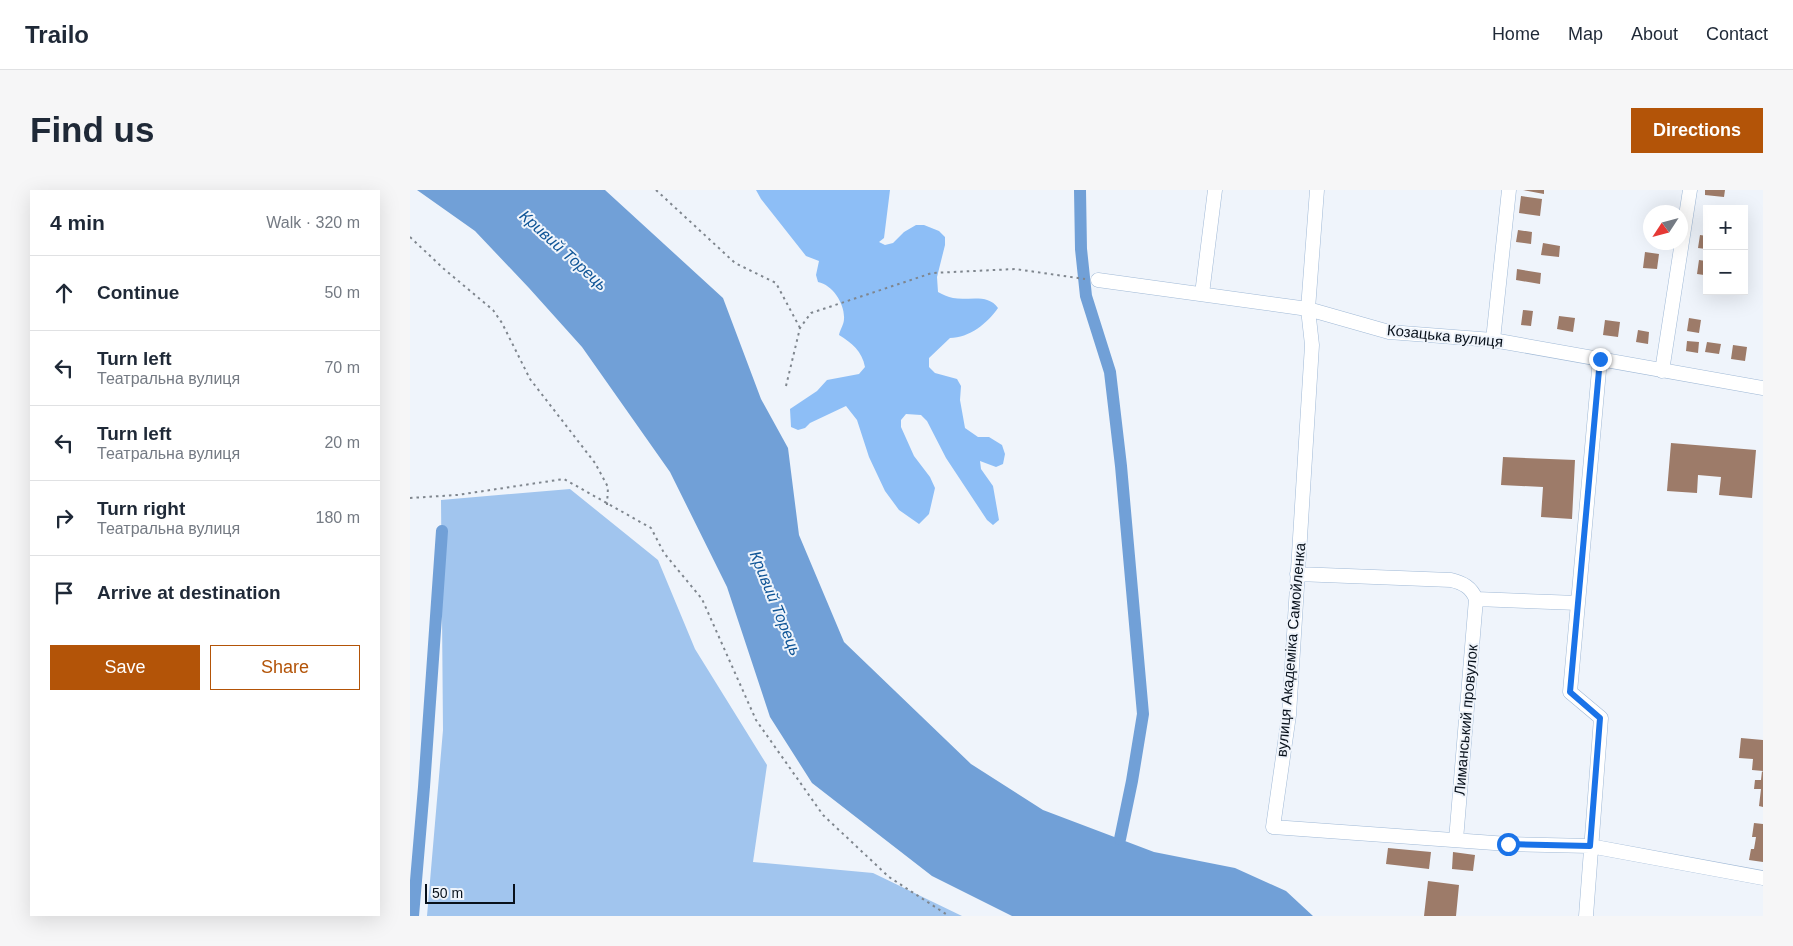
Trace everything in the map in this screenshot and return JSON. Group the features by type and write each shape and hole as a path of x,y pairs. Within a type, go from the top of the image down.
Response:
{"street":[{"path":"1202,294 1215,190"},
{"name":"вулиця Академіка Самойленка","path":"1317,190 1308,309 1312,346 1288,715 1272,827 1508,844 1590,846 1763,878"},
{"path":"1493,340 1509,190"},
{"path":"1662,371 1690,190"},
{"name":"Козацька вулиця","path":"1094,280 1308,309 1389,332 1493,340 1763,388"},
{"path":"1586,916 1600,718 1570,692 1600,359"},
{"path":"1297,574 1451,580 1463,583 1473,592 1476,599 1578,602"},
{"name":"Лиманський провулок","path":"1456,840 1476,599"}],"path":[{"path":"656,190 735,263 776,283 800,328"},
{"path":"410,236 444,269 493,310 502,323 530,379 595,463 608,487 607,505"},
{"path":"786,386 800,328 811,312 932,273 1015,269 1094,280"},
{"path":"410,498 458,495 564,479 607,505 651,528 664,553 702,599 756,720 823,815 889,877 949,916"}],"shaded area":[{"path":"756,190 890,190 884,238 879,242 885,245 893,243 904,232 916,225 924,225 939,231 945,237 945,245 937,277 938,292 959,299 983,299 994,303 998,308 977,329 964,335 950,338 929,358 929,367 935,373 957,379 961,386 960,400 965,428 978,437 989,437 1002,445 1005,454 1003,464 996,467 980,461 981,469 993,486 999,520 993,525 987,520 946,458 927,421 921,415 906,414 901,420 901,427 914,456 930,477 935,488 929,514 919,524 899,510 885,491 869,457 857,420 846,406 810,423 805,428 798,430 791,427 790,409 817,391 827,380 859,374 865,367 862,356 856,348 839,335 844,321 844,313 840,301 833,291 818,282 816,275 819,261 806,256"},
{"path":"570,489 658,560 695,649 767,765 753,862 873,873 962,916 427,916 443,730 441,500"}],"water":[{"name":"Кривий Торець","path":"417,190 605,190 723,298 761,399 788,448 799,535 844,642 971,764 1043,810 1154,852 1235,868 1286,891 1313,916 1012,916 932,876 812,783 770,717 727,587 670,472 582,347 475,231"}],"building":[{"path":"1523,190 1544,190 1544,194"},
{"path":"1705,190 1725,190 1724,197 1705,195"},
{"path":"1521,196 1542,199 1540,216 1519,213"},
{"path":"1518,230 1532,232 1531,244 1516,242"},
{"path":"1700,235 1703,235 1703,249 1698,248"},
{"path":"1543,243 1560,246 1559,257 1541,255"},
{"path":"1645,252 1659,254 1657,269 1643,268"},
{"path":"1699,260 1703,261 1703,275 1697,274"},
{"path":"1517,269 1541,273 1540,284 1516,280"},
{"path":"1523,310 1533,311 1531,326 1521,325"},
{"path":"1559,316 1575,318 1573,332 1557,329"},
{"path":"1689,318 1701,320 1699,333 1687,331"},
{"path":"1605,320 1620,322 1618,337 1603,335"},
{"path":"1638,330 1649,332 1648,344 1636,342"},
{"path":"1687,341 1699,342 1698,353 1686,351"},
{"path":"1707,342 1721,344 1719,354 1705,352"},
{"path":"1733,345 1747,347 1745,361 1731,359"},
{"path":"1671,443 1756,450 1752,498 1719,495 1721,477 1698,475 1697,493 1667,491"},
{"path":"1503,457 1575,460 1572,519 1541,517 1543,487 1501,485"},
{"path":"1741,738 1763,740 1763,771 1752,770 1753,759 1739,758"},
{"path":"1762,771 1763,807 1759,806 1761,789 1754,789 1755,780 1761,780"},
{"path":"1754,823 1763,824 1763,862 1749,860 1751,849 1754,849 1756,837 1752,837"},
{"path":"1388,848 1431,852 1429,869 1386,864"},
{"path":"1453,852 1475,855 1473,871 1452,869"},
{"path":"1428,881 1459,885 1456,916 1424,916"}],"waterway":[{"path":"1080,190 1081,249 1086,296 1110,372 1121,466 1143,714 1120,839"},
{"path":"413,916 442,531"}],"route":[{"path":"1508,844 1590,846 1600,718 1570,692 1600,359"}]}
